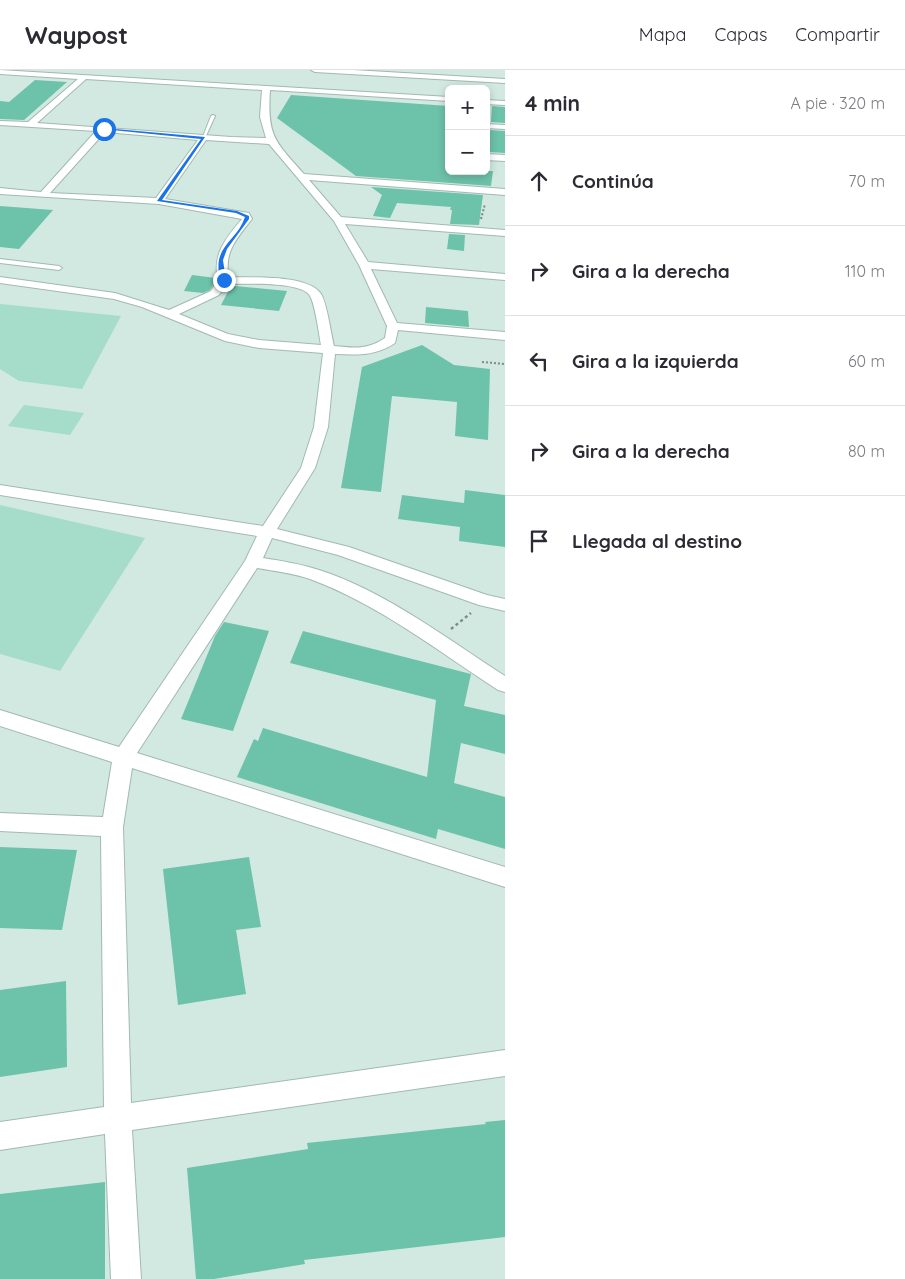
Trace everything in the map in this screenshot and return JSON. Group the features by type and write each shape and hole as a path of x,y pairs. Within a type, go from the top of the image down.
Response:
{"street":[{"path":"315,70 505,81"},
{"path":"0,72 445,99"},
{"path":"30,125 84,77"},
{"path":"0,280 115,296 170,314 225,337 259,344 329,351 362,352 379,348 391,340 393,326 364,265 338,220 271,141 264,117 266,88"},
{"path":"490,102 505,103"},
{"path":"6,126 30,125 104,129 204,138 271,141"},
{"path":"490,126 505,127"},
{"path":"43,195 104,129"},
{"path":"159,201 204,138"},
{"path":"490,157 505,158"},
{"path":"302,177 452,183 486,191 505,192"},
{"path":"0,191 159,201 237,212 247,216 247,219 225,249 220,260 224,280"},
{"path":"338,220 505,233"},
{"path":"364,265 505,277"},
{"path":"170,314 216,293 224,280"},
{"path":"126,1279 118,1120 112,827 123,758 253,562 267,532 308,468 321,427 329,351 316,294 308,287 292,282 224,280"},
{"path":"393,326 505,336"},
{"path":"0,490 267,532 343,551 485,601 505,605"},
{"path":"292,568 289,556 293,547 305,542"},
{"path":"253,562 292,568 323,577 366,598 505,685"},
{"path":"0,718 505,877"},
{"path":"0,822 112,827"},
{"path":"0,1136 505,1063"}],"lane":[{"path":"204,138 213,116"},
{"path":"0,261 59,268"}],"path":[{"path":"484,231 481,220 486,191"},
{"path":"482,362 505,364"},
{"path":"436,641 485,601"}],"green space":[{"path":"0,304 121,316 82,389 19,381 0,369"},
{"path":"24,405 84,413 70,435 8,426"},
{"path":"0,505 145,538 60,671 0,654"}],"building":[{"path":"35,80 67,82 24,120 0,119 0,101 9,102"},
{"path":"291,95 445,106 445,175 490,175 490,171 493,171 491,186 356,176 277,118"},
{"path":"492,106 505,107 505,123 491,122"},
{"path":"490,130 505,131 505,153 490,152"},
{"path":"371,187 483,195 479,225 450,224 451,207 397,203 390,218 373,216 382,195"},
{"path":"0,206 53,210 19,249 0,247"},
{"path":"449,234 465,235 464,251 447,249"},
{"path":"192,275 216,278 216,280 210,290 203,293 184,291"},
{"path":"231,286 287,291 279,311 221,305"},
{"path":"426,307 468,311 469,327 425,323"},
{"path":"422,345 454,365 490,369 488,440 455,436 457,402 392,396 381,492 341,488 362,367"},
{"path":"465,490 505,495 505,547 459,541 460,527 398,519 402,495 464,503"},
{"path":"224,622 269,631 233,731 181,719 215,636"},
{"path":"303,631 471,674 464,706 505,715 505,754 461,743 454,783 505,797 505,849 438,829 436,839 237,777 254,739 258,741 263,728 427,777 436,700 290,663"},
{"path":"0,847 77,850 62,930 0,928"},
{"path":"249,857 261,927 236,930 246,994 178,1005 163,869"},
{"path":"66,981 67,1067 0,1077 0,990"},
{"path":"505,1120 505,1237 304,1260 305,1264 214,1279 196,1279 187,1168 308,1149 307,1143 486,1124 485,1122"},
{"path":"105,1182 105,1279 0,1279 0,1194"}],"route":[{"path":"104,129 204,138 159,201 209,207 237,212 247,216 247,219 232,238 220,260 224,280"}]}
